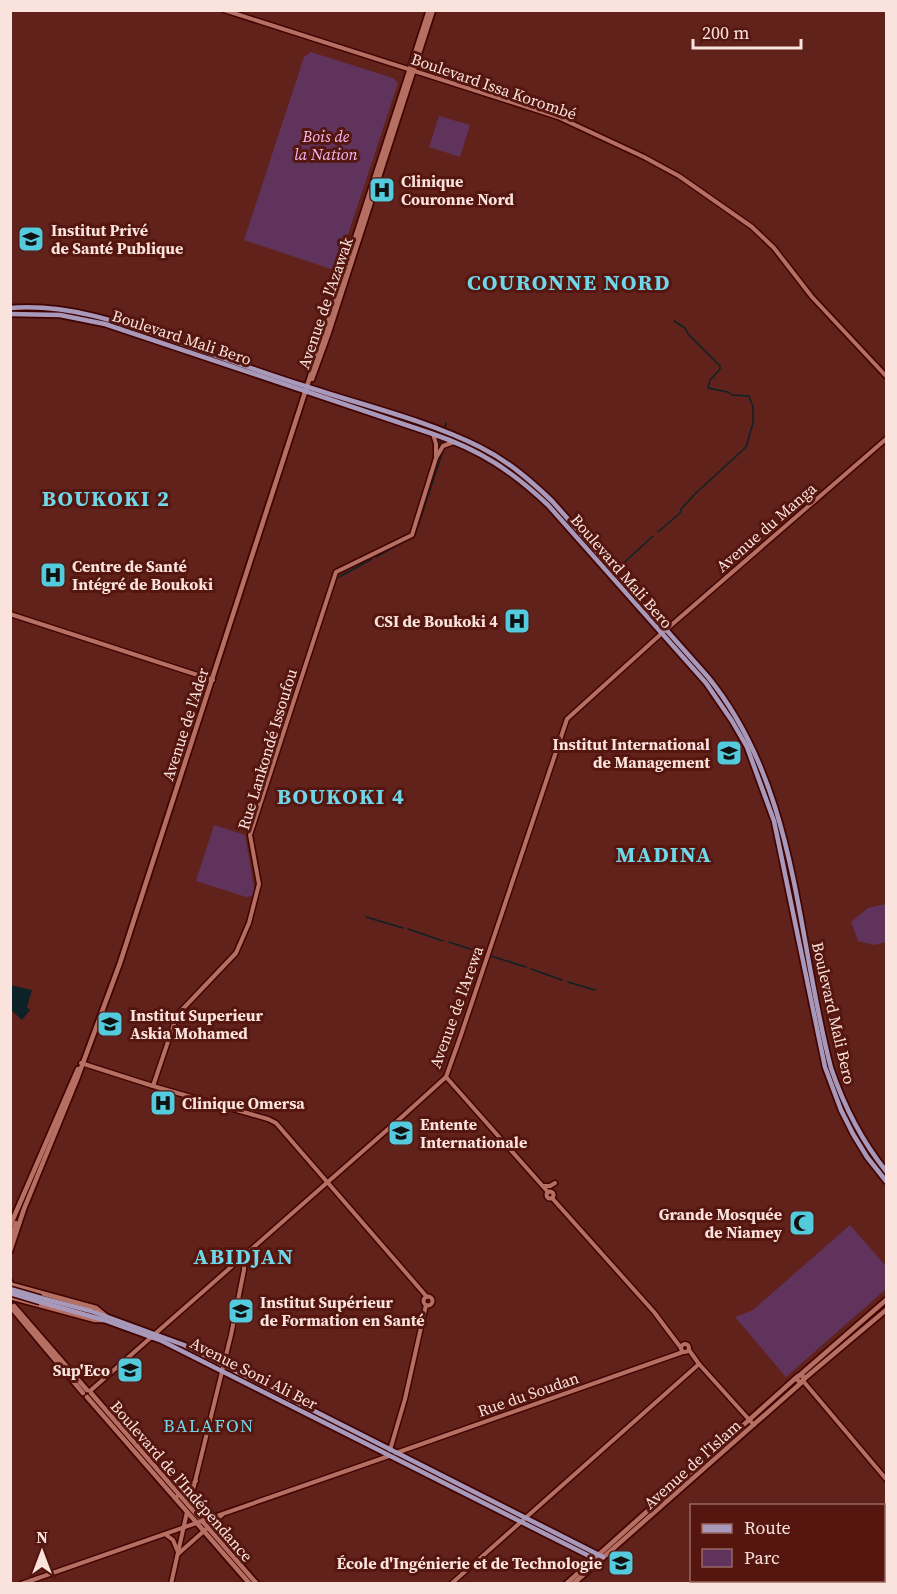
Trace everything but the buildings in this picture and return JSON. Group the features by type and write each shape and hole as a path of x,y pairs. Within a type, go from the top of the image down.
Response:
{"main road":[{"name":"Avenue de l'Azawak","path":"307,389 431,10"},
{"name":"Boulevard Mali Bero","path":"10,308 52,309 96,317 159,336 455,441 496,462 522,481 548,505 722,695 748,737 760,762 780,819 824,1064 831,1086 853,1134 886,1181"},
{"name":"Boulevard Mali Bero","path":"10,314 60,315 105,324 448,432 499,457 527,477 552,501 664,632"},
{"name":"Avenue de l'Ader","path":"10,1234 51,1129 83,1063 120,963 307,389"},
{"name":"Boulevard Mali Bero","path":"807,969 838,1086 858,1131 870,1152 886,1172"},
{"name":"Avenue de l'Ader","path":"10,1226 21,1208"},
{"name":"Avenue de l'Ader","path":"10,1240 21,1208"},
{"name":"Avenue de l'Ader","path":"10,1251 21,1208"},
{"name":"Avenue Soni Ali Ber","path":"11,1295 96,1308 106,1319"},
{"name":"Avenue Soni Ali Ber","path":"11,1295 28,1302 95,1320 106,1319"},
{"name":"Avenue Soni Ali Ber","path":"11,1295 41,1300 154,1335 523,1520"},
{"name":"Boulevard de l'Indépendance","path":"11,1295 35,1333 206,1530 256,1584"},
{"name":"Boulevard de l'Indépendance","path":"11,1295 35,1333"},
{"name":"Avenue de l'Islam","path":"598,1558 752,1423 886,1300"},
{"path":"20,1311 28,1302"},
{"name":"Avenue de l'Islam","path":"801,1379 886,1310"},
{"name":"Boulevard de l'Indépendance","path":"10,1311 35,1333"},
{"path":"523,1520 598,1558"},
{"name":"Boulevard de l'Indépendance","path":"206,1530 250,1584"},
{"path":"566,1584 598,1558"},
{"path":"573,1584 598,1558"}],"street":[{"name":"Boulevard Issa Korombé","path":"224,10 558,117 644,157 679,177 752,227 774,248 812,297 886,376"},
{"path":"433,434 436,458"},
{"name":"Avenue du Manga","path":"664,632 886,439"},
{"path":"436,458 443,446 455,441"},
{"name":"Rue Lankondé Issoufou","path":"153,1086 177,1015 236,953 249,922 259,884 250,835 336,572 412,535 436,458"},
{"path":"10,614 213,680"},
{"name":"Avenue de l'Arewa","path":"87,1393 446,1077 465,1026 564,722 664,632"},
{"path":"83,1063 273,1121 286,1133 427,1297 431,1298 430,1305 426,1305 391,1453"},
{"path":"446,1077 543,1186 548,1192 548,1197 552,1198 752,1423"},
{"path":"543,1186 550,1186 555,1182"},
{"path":"171,1584 223,1368 244,1270 244,1256"},
{"name":"Rue du Soudan","path":"21,1584 675,1355 684,1349"},
{"path":"451,1584 699,1364"},
{"path":"801,1379 886,1479"},
{"path":"177,1496 196,1481"},
{"path":"178,1554 225,1513"},
{"path":"165,1534 173,1540 178,1554"}],"green space":[{"name":"Bois de la Nation","path":"311,52 393,78 398,83 338,265 331,269 244,240 304,57"},
{"path":"439,116 470,125 460,157 429,147"},
{"path":"214,825 245,835 254,888 252,896 246,897 196,881"},
{"path":"886,904 886,942 875,945 858,941 851,922 868,908"},
{"path":"850,1225 886,1266 886,1289 786,1377 735,1317 753,1310"}],"water":[{"path":"10,985 32,990 27,1007 30,1010 22,1020 11,1010"}],"waterway":[{"path":"658,532 746,447 753,423 753,407 749,396 732,395 708,388 710,380 720,366 688,334 685,328 674,321"},
{"path":"445,428 446,423"},
{"path":"415,535 443,451"},
{"path":"617,569 653,536"},
{"path":"376,557 405,541"},
{"path":"339,577 372,559"},
{"path":"707,590 712,586"},
{"path":"666,626 703,594"},
{"path":"366,917 403,928"},
{"path":"408,929 443,941"},
{"path":"449,942 485,954"},
{"path":"491,956 526,967"},
{"path":"531,969 562,980"},
{"path":"568,982 595,990"}],"place":[{"name":"Clinique Couronne Nord","path":"382,190"},
{"name":"Institut Privé de Santé Publique","path":"31,239"},
{"name":"Centre de Santé Intégré de Boukoki","path":"53,575"},
{"name":"CSI de Boukoki 4","path":"517,621"},
{"name":"Institut International de Management","path":"729,753"},
{"name":"Institut Superieur Askia Mohamed","path":"110,1024"},
{"name":"Clinique Omersa","path":"163,1103"},
{"name":"Entente Internationale","path":"401,1133"},
{"name":"Grande Mosquée de Niamey","path":"802,1223"},
{"name":"Institut Supérieur de Formation en Santé","path":"241,1311"},
{"name":"Sup'Eco","path":"130,1370"},
{"name":"École d'Ingénierie et de Technologie","path":"621,1563"}],"district":[{"name":"COURONNE NORD","path":"569,282"},
{"name":"BOUKOKI 2","path":"106,498"},
{"name":"BOUKOKI 4","path":"341,796"},
{"name":"MADINA","path":"664,854"},
{"name":"ABIDJAN","path":"244,1256"},
{"name":"BALAFON","path":"209,1425"}]}
